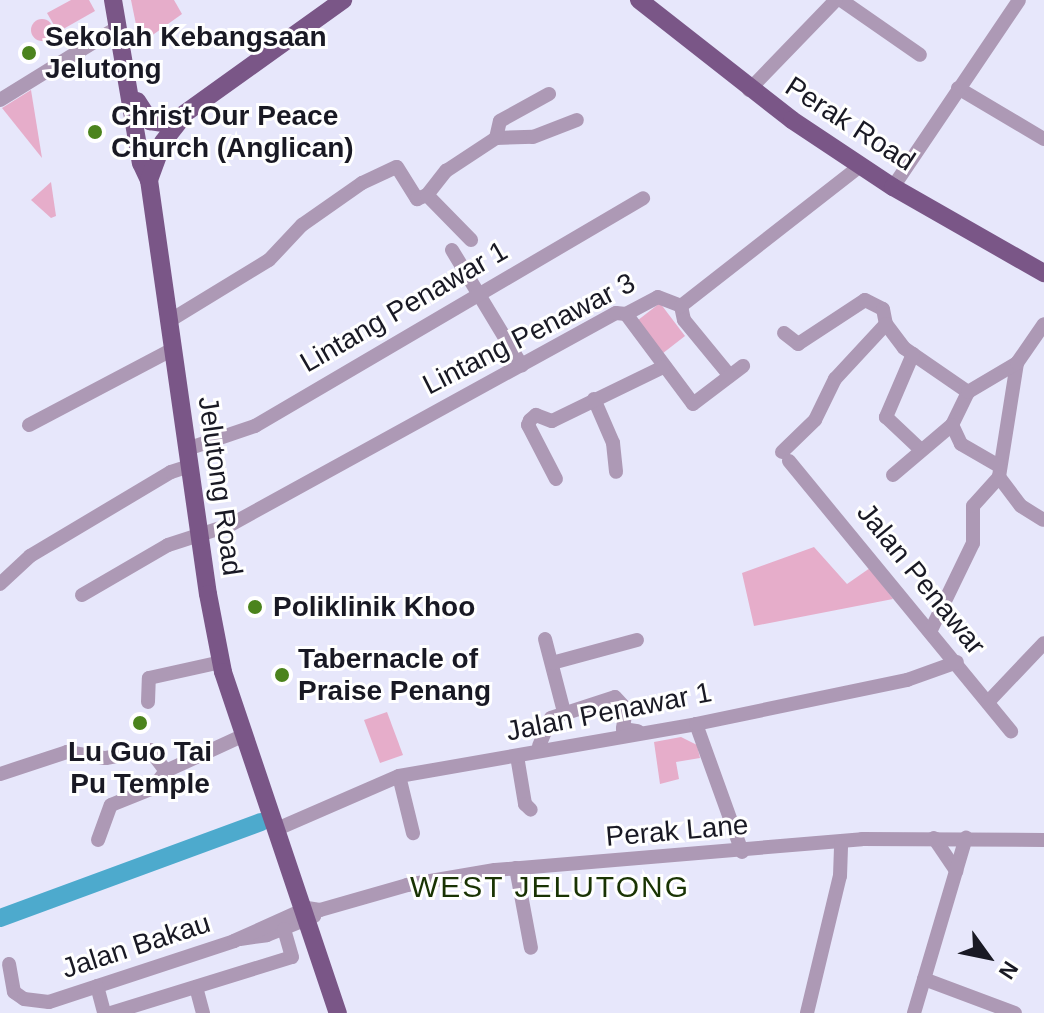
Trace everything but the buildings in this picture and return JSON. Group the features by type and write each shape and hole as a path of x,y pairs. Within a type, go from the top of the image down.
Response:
{"main road":[{"name":"Jelutong Road","path":"115,0 141,163 149,180 188,458 221,662 242,736 312,912 338,1013"},
{"path":"115,0 139,111 161,125 185,114 343,0"},
{"name":"Perak Road","path":"639,0 753,93 860,166 1044,273"},
{"path":"149,180 163,142 185,114"}],"street":[{"path":"753,93 782,57 838,0 920,55"},
{"path":"893,187 1019,0"},
{"path":"0,100 118,27"},
{"path":"958,88 1044,139"},
{"path":"496,138 500,121 549,94"},
{"path":"169,321 269,260 302,225 362,183 397,167 418,200 427,195 446,171 496,138 533,137 577,120"},
{"name":"Lintang Penawar 3","path":"82,595 168,545 200,538 616,313 626,314 658,297 681,306 860,166"},
{"path":"427,195 471,240"},
{"name":"Lintang Penawar 1","path":"0,584 30,556 188,458 255,426 643,198"},
{"path":"452,250 522,366"},
{"path":"784,333 798,344 827,320 847,315 862,299 883,309 886,324 913,354 968,392"},
{"path":"681,306 684,320 730,376"},
{"path":"626,314 693,404 743,366"},
{"name":"Jalan Penawar","path":"886,324 835,379 815,420 786,456 1011,731"},
{"path":"893,475 952,425 968,392 1017,363 1044,324"},
{"path":"29,425 173,349"},
{"path":"913,354 886,417 920,449"},
{"path":"930,632 973,543 973,506 999,472 1017,363"},
{"path":"556,479 528,425 530,420 539,416 549,422 663,367"},
{"path":"594,399 613,443 616,472"},
{"path":"952,425 961,444 999,472 1021,506 1043,520"},
{"path":"545,639 564,712"},
{"path":"552,663 637,640"},
{"path":"988,702 1044,643"},
{"path":"148,702 149,678 221,662"},
{"name":"Jalan Penawar 1","path":"277,829 399,776 696,724 907,680 957,662"},
{"path":"539,746 549,720 564,712 615,697 623,701 626,731 696,724 742,852"},
{"path":"98,840 111,805 153,788 166,771 242,736"},
{"path":"0,774 67,752 106,758 150,750 166,771"},
{"path":"517,756 525,804 531,810"},
{"path":"399,776 413,833"},
{"path":"934,838 956,871"},
{"name":"Perak Lane","path":"312,912 425,881 516,868 841,842 934,838 1044,840"},
{"path":"914,1013 966,838"},
{"path":"807,1013 840,876 841,842"},
{"path":"516,868 531,948"},
{"name":"Jalan Bakau","path":"240,939 284,929 312,912"},
{"name":"Jalan Bakau","path":"9,964 14,992 49,1002 312,912"},
{"path":"111,1013 292,957 284,929"},
{"path":"924,979 1015,1013"},
{"path":"97,986 104,1013"},
{"path":"196,987 203,1013"}],"shaded area":[{"path":"71,0 89,0 95,11 58,32 47,13"},
{"path":"131,0 174,0 182,14 140,44"},
{"path":"42,19 50,22 53,30 50,38 42,41 34,38 31,30 34,22"},
{"path":"31,90 42,158 2,108"},
{"path":"51,182 56,216 51,218 31,200"},
{"path":"660,303 685,336 658,357 633,324"},
{"path":"814,547 847,584 870,568 893,599 754,626 742,573"},
{"path":"387,712 403,755 380,763 364,720"},
{"path":"681,737 697,745 700,758 676,762 679,779 660,784 654,742"}],"waterway":[{"path":"0,918 261,822"}],"place":[{"name":"Sekolah Kebangsaan Jelutong","path":"29,53"},
{"name":"Christ Our Peace Church (Anglican)","path":"95,132"},
{"name":"Poliklinik Khoo","path":"255,607"},
{"name":"Tabernacle of Praise Penang","path":"282,675"},
{"name":"Lu Guo Tai Pu Temple","path":"140,723"}],"district":[{"name":"WEST JELUTONG","path":"550,887"}]}
